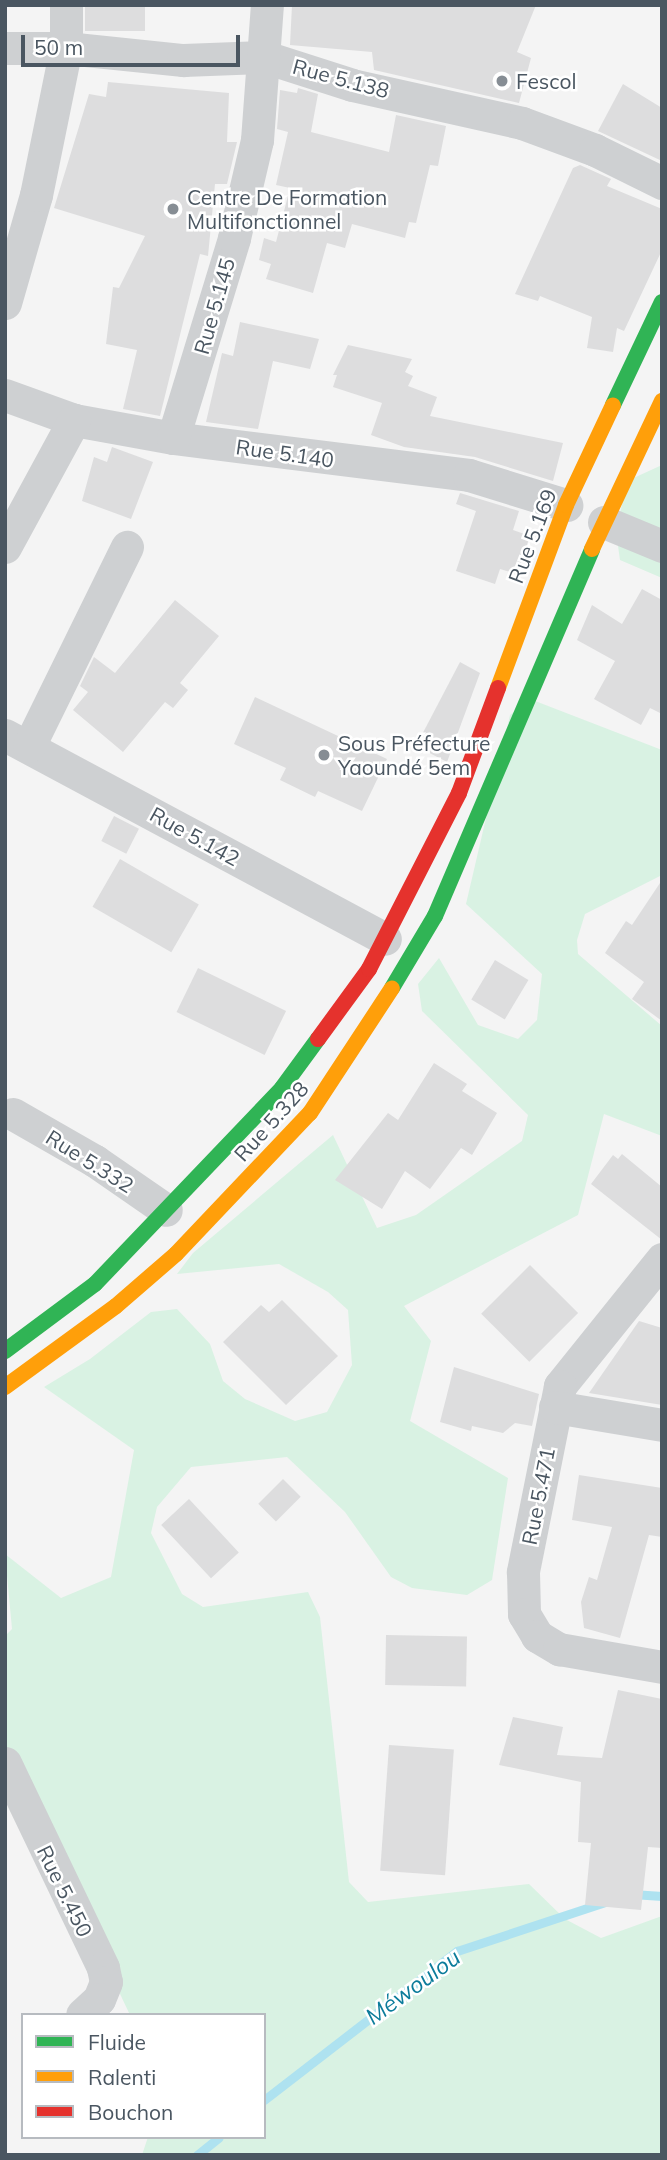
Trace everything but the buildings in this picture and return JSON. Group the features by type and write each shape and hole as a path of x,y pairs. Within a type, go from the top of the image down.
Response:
{"main road":[{"name":"Rue 5.169","path":"459,793 566,505 662,302"},
{"path":"604,522 662,401"},
{"name":"Rue 5.328","path":"5,1387 116,1306 176,1254 310,1113 396,985 435,916 482,812 604,522"},
{"name":"Rue 5.328","path":"5,1350 95,1284 282,1088 385,939 459,793"}],"street":[{"path":"5,303 36,195 66,48 66,5"},
{"name":"Rue 5.145","path":"173,438 234,238 257,139 267,5"},
{"name":"Rue 5.138","path":"5,48 66,48 183,60 265,57 352,85 522,123 595,150 662,183"},
{"name":"Rue 5.140","path":"5,395 74,420 173,438 469,475 566,505"},
{"path":"5,546 74,420"},
{"path":"604,522 662,546"},
{"path":"17,740 127,547"},
{"name":"Rue 5.142","path":"17,740 385,939"},
{"name":"Rue 5.332","path":"13,1114 95,1161 166,1210"},
{"name":"Rue 5.471","path":"662,1259 579,1358 560,1386 523,1572 524,1614 537,1636 559,1649 662,1667"},
{"path":"555,1407 662,1425"},
{"name":"Rue 5.450","path":"5,1763 103,1968 106,1982 99,1999 84,2013"}],"green space":[{"path":"662,465 662,578 620,560 616,532 627,481"},
{"path":"530,699 662,750 662,875 585,914 577,940 578,954 662,1026 662,1136 604,1114 578,1215 404,1306 431,1341 410,1421 508,1478 492,1580 467,1595 412,1588 391,1577 345,1512 287,1457 191,1467 157,1507 151,1533 182,1594 203,1607 308,1592 320,1617 349,1882 368,1902 529,1884 565,1919 601,1938 662,1916 662,2155 142,2155 147,2139 266,2139 266,2013 129,2013 5,1751 5,1636 12,1629 5,1554 61,1598 111,1577 134,1450 44,1387 90,1359 151,1312 177,1309 210,1344 223,1381 245,1399 295,1421 327,1412 352,1365 348,1310 328,1292 279,1264 177,1274 193,1253 333,1135 377,1228 416,1215 522,1141 528,1115 422,1011 418,984 439,958 478,1025 518,1039 537,1020 542,974 466,904 510,715"}],"waterway":[{"name":"Méwoulou","path":"632,1894 662,1896"},
{"name":"Méwoulou","path":"266,2098 457,1951 605,1902"},
{"name":"Méwoulou","path":"197,2155 217,2139"}],"traffic: fast":[{"path":"613,405 662,302"},
{"path":"392,988 435,916 592,549"},
{"path":"5,1351 95,1284 282,1088 318,1039"}],"traffic: slow":[{"path":"592,549 662,401"},
{"path":"498,688 566,505 613,405"},
{"path":"5,1387 116,1306 176,1254 310,1113 392,988"}],"traffic: jam":[{"path":"318,1039 369,969 459,793 498,688"}],"place":[{"name":"Fescol","path":"502,81"},
{"name":"Centre De Formation Multifonctionnel","path":"173,209"},
{"name":"Sous Préfecture Yaoundé 5em","path":"324,755"}]}
